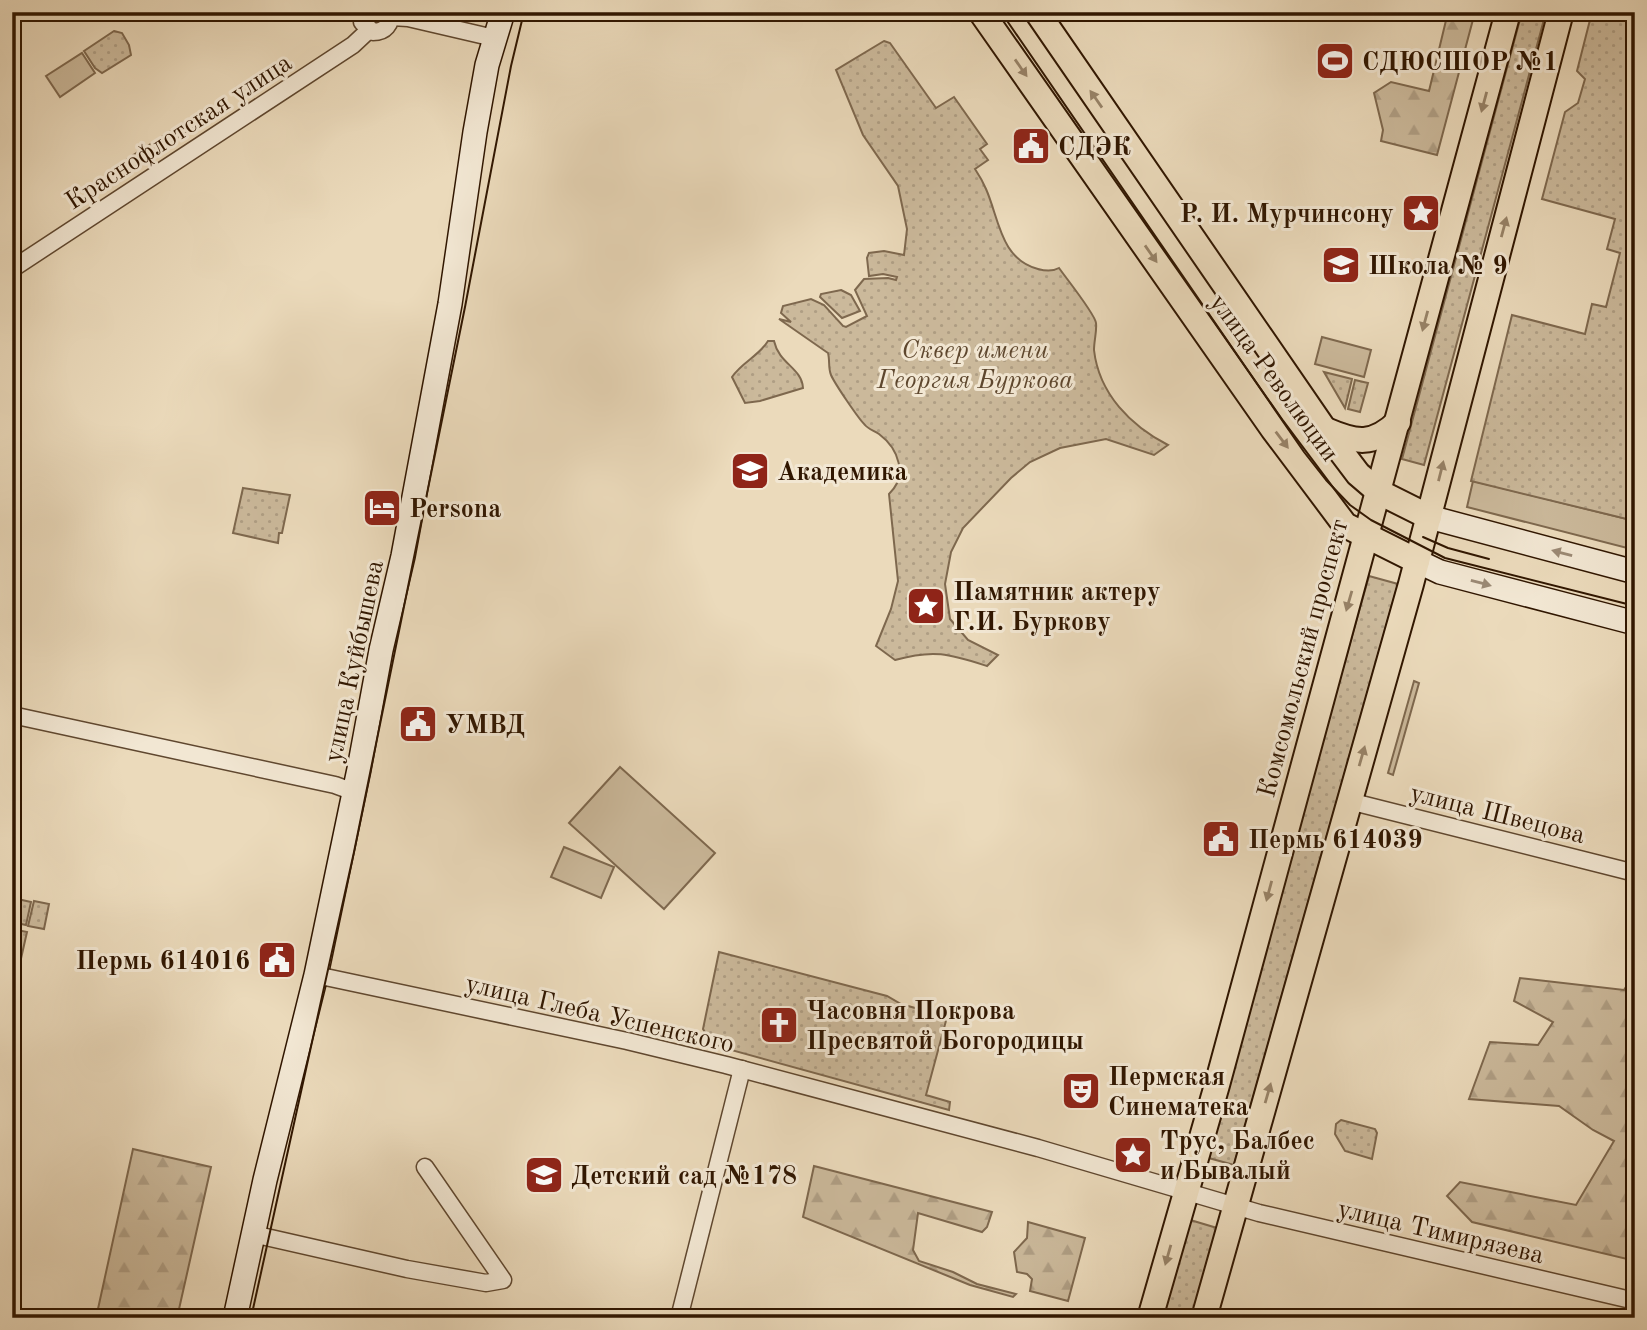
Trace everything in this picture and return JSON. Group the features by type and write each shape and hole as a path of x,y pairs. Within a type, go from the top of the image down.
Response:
{"main road":[{"name":"улица Куйбышева","path":"235,1318 316,975 354,792 454,280 475,132 494,38 503,12"},
{"name":"улица Революции","path":"981,12 1273,429 1345,525 1440,572 1635,623"},
{"name":"улица Революции","path":"1037,12 1324,429 1358,474 1379,492 1429,517 1635,572"},
{"name":"Комсомольский проспект","path":"1150,1318 1217,1085 1508,12"},
{"path":"1205,1318 1418,561 1560,12"},
{"path":"1324,429 1354,441 1366,440 1386,433 1398,422"}],"street":[{"path":"362,12 362,22 369,30"},
{"path":"391,14 494,38"},
{"name":"Краснофлотская улица","path":"12,269 353,45 369,30 384,30 391,14"},
{"path":"12,715 335,785 354,792"},
{"name":"улица Швецова","path":"1349,801 1635,873"},
{"name":"улица Глеба Успенского","path":"316,975 627,1041 742,1069 1038,1148 1237,1206"},
{"path":"680,1318 742,1069"},
{"path":"253,1234 407,1269 486,1283 503,1280 425,1167"},
{"name":"улица Тимирязева","path":"1237,1206 1635,1301"}],"green space":[{"path":"1448,12 1475,12 1437,155 1381,141 1383,130 1374,93 1391,82 1429,91"},
{"path":"1522,12 1546,12 1424,465 1402,459"},
{"path":"1592,12 1635,12 1635,521 1471,481 1512,315 1585,334 1592,304 1606,307 1620,253 1607,249 1615,219 1542,199 1565,112 1578,103 1585,79 1577,71"},
{"path":"114,31 122,33 131,55 102,73 95,68 84,51"},
{"name":"Сквер имени Георгия Буркова","path":"884,41 890,43 936,108 954,97 987,144 980,149 988,160 975,169 986,189 1008,247 1025,264 1046,271 1059,268 1094,318 1097,366 1110,394 1130,418 1168,445 1154,455 1106,439 1060,448 1030,462 963,528 951,552 945,584 950,619 968,640 998,655 987,666 941,654 895,660 876,646 891,609 898,581 889,494 898,479 899,463 892,447 866,426 842,393 831,375 828,353 779,319 791,322 781,313 783,306 811,299 824,305 846,327 867,316 855,290 864,279 896,280 897,277 883,274 869,276 867,258 869,253 884,251 904,255 907,229 898,186 863,135 836,70"},
{"path":"82,53 95,73 60,97 46,76"},
{"path":"193,117 203,121 127,172 127,159"},
{"path":"841,290 851,295 860,311 842,318 820,297 821,294"},
{"path":"1322,337 1371,350 1364,377 1315,364"},
{"path":"768,341 774,341 780,355 799,375 803,388 745,403 732,377"},
{"path":"1324,372 1352,379 1345,408"},
{"path":"1355,380 1368,383 1360,412 1348,409"},
{"path":"1473,481 1635,521 1635,550 1467,507"},
{"path":"243,488 290,495 278,543 233,533"},
{"path":"1369,576 1398,584 1234,1165 1205,1157"},
{"path":"1414,681 1419,683 1393,775 1388,773"},
{"path":"620,767 715,853 664,909 569,823"},
{"path":"564,847 614,867 601,898 551,877"},
{"path":"13,898 31,902 26,925 12,922"},
{"path":"34,901 49,904 44,929 28,926"},
{"path":"12,929 27,932 20,963 12,961"},
{"path":"719,952 887,996 901,1004 947,1017 926,1095 950,1102 949,1110 713,1045 703,1029"},
{"path":"1635,973 1635,1050 1627,1053 1626,1071 1635,1076 1635,1254 1627,1259 1472,1222 1447,1196 1460,1182 1576,1205 1614,1141 1559,1106 1469,1099 1490,1042 1538,1045 1553,1022 1514,1001 1520,978 1624,990"},
{"path":"1341,1120 1375,1129 1377,1133 1372,1159 1345,1151 1335,1134 1336,1124"},
{"path":"133,1149 211,1167 177,1318 96,1318"},
{"path":"814,1166 992,1212 987,1227 982,1232 918,1213 913,1250 919,1261 953,1272 977,1284 1016,1294 1013,1297 970,1285 803,1217"},
{"path":"1187,1219 1217,1228 1192,1318 1160,1318"},
{"path":"1028,1222 1085,1238 1068,1301 1030,1291 1032,1279 1027,1274 1017,1272 1014,1252 1027,1238"}],"tram line":[{"path":"251,1318 354,852 524,12"},
{"path":"1001,12 1304,452 1350,505 1371,520 1445,558 1635,606"},
{"path":"1423,537 1448,548 1489,559"}],"place":[{"name":"СДЮСШОР №1","path":"1335,61"},
{"name":"СДЭК","path":"1031,146"},
{"name":"Р. И. Мурчинсону","path":"1421,213"},
{"name":"Школа № 9","path":"1341,265"},
{"name":"Академика","path":"750,471"},
{"name":"Persona","path":"382,508"},
{"name":"Памятник актеру Г.И. Буркову","path":"926,606"},
{"name":"УМВД","path":"418,724"},
{"name":"Пермь 614039","path":"1221,839"},
{"name":"Пермь 614016","path":"277,960"},
{"name":"Часовня Покрова Пресвятой Богородицы","path":"779,1025"},
{"name":"Пермская Синематека","path":"1081,1091"},
{"name":"Трус, Балбес и Бывалый","path":"1133,1155"},
{"name":"Детский сад №178","path":"544,1175"}]}
